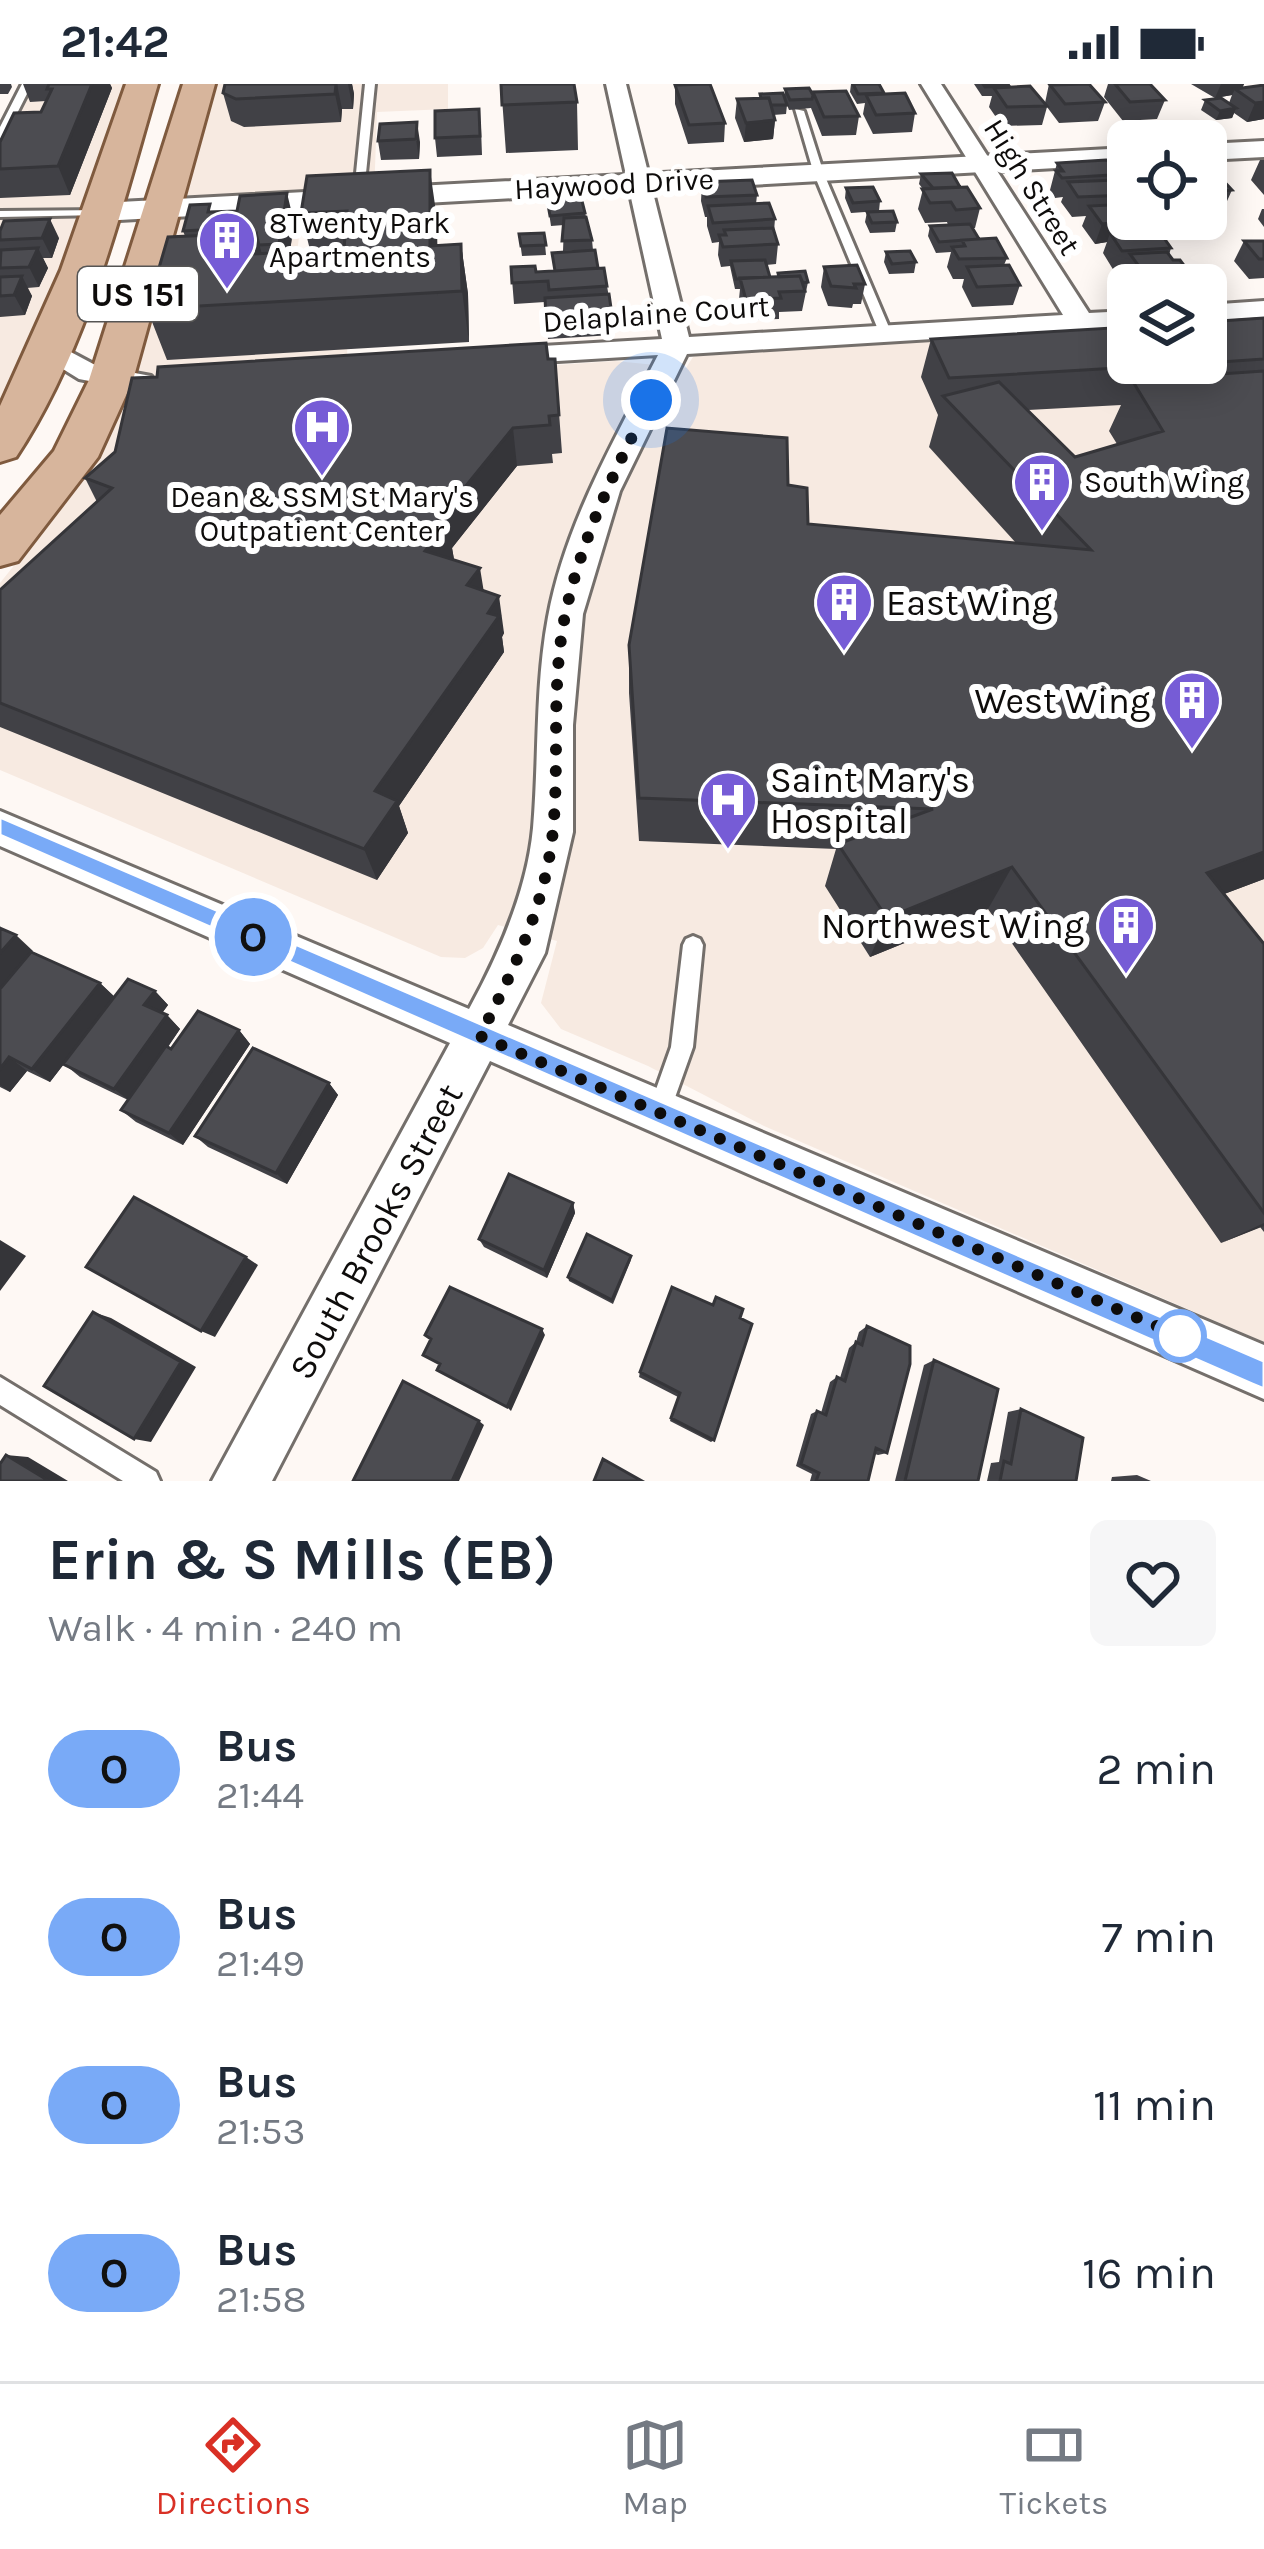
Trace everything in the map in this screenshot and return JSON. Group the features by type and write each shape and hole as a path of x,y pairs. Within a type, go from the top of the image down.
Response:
{"main road":[{"name":"US 151","path":"0,447 52,350 142,84"},
{"name":"US 151","path":"0,549 75,457 111,380 199,84"}],"street":[{"path":"616,84 677,345"},
{"name":"High Street","path":"931,84 1082,322"},
{"path":"1227,151 1264,149"},
{"name":"Haywood Drive","path":"101,212 1107,157"},
{"path":"1227,312 1264,309"},
{"name":"Delaplaine Court","path":"466,359 1107,320"},
{"name":"South Brooks Street","path":"241,1481 523,953 553,832 560,649 580,556 604,491 677,345"},
{"path":"52,350 89,374 111,380 160,381"},
{"path":"0,827 1264,1372"}],"lane":[{"path":"0,137 27,84"},
{"path":"359,197 370,84"},
{"path":"799,111 819,174 885,332"},
{"path":"39,213 46,196"},
{"path":"2,214 101,212"},
{"path":"659,1112 682,1047 694,945"},
{"path":"0,1390 147,1481"}],"shaded area":[{"path":"19,84 142,84 0,447 0,120"},
{"path":"199,84 448,84 448,109 377,112 374,196 304,200 293,282 348,279 347,367 111,380"},
{"name":"Saint Mary's Hospital","path":"1264,315 1264,1342 764,1126 648,1066 561,1029 541,1003 557,941 498,925 483,948 465,958 441,957 0,770 0,583 80,483 125,407 186,390 615,361 686,368 693,357 709,352 883,339 972,338 1107,360 1107,384 1227,384 1227,321"}],"building":[{"path":"49,84 92,84 58,166 0,169 0,142 14,113 41,112 52,89 47,89"},
{"path":"225,84 336,84 335,94 236,99 223,93"},
{"path":"501,84 574,84 577,102 502,105"},
{"path":"710,84 725,123 689,125 675,85"},
{"path":"853,84 879,84 884,93 858,94"},
{"path":"1089,84 1105,102 1065,104 1050,85"},
{"path":"1115,84 1150,84 1165,100 1130,102"},
{"path":"1264,85 1264,102 1255,103 1235,89"},
{"path":"1030,86 1047,106 1007,107 994,88"},
{"path":"809,88 812,99 790,100 785,89"},
{"path":"846,91 859,116 824,117 813,92"},
{"path":"783,93 787,105 771,105 760,94"},
{"path":"905,93 915,113 876,115 866,95"},
{"path":"769,98 775,120 746,123 737,99"},
{"path":"1221,98 1236,108 1220,111 1205,100"},
{"path":"479,109 480,136 435,138 435,111"},
{"path":"417,122 416,139 378,141 380,124"},
{"path":"1106,160 1107,175 1062,178 1057,163"},
{"path":"430,170 430,246 461,244 462,291 147,309 168,237 256,233 252,254 344,249 347,211 301,213 307,176"},
{"path":"952,173 960,187 933,188 921,174"},
{"path":"752,180 757,195 706,197 702,182"},
{"path":"1107,180 1107,196 1078,197 1068,182"},
{"path":"873,187 880,201 853,203 846,188"},
{"path":"967,187 980,208 956,210 951,202 930,203 922,189"},
{"path":"287,193 279,244 259,245 256,233 231,234 232,228 183,231 190,205 210,204 208,212 237,211 240,196"},
{"path":"581,197 585,213 550,216 547,199"},
{"path":"769,203 775,219 713,223 708,206"},
{"path":"1107,205 1107,223 1102,224 1089,206"},
{"path":"893,211 897,222 872,223 867,212"},
{"path":"586,217 592,240 562,241 564,218"},
{"path":"50,219 42,238 0,240 4,221"},
{"path":"970,224 979,239 939,242 930,226"},
{"path":"773,228 778,244 723,247 719,235 726,235 724,230"},
{"path":"544,233 546,245 521,246 519,234"},
{"path":"996,238 1007,258 959,259 952,247 965,246 962,240"},
{"path":"1115,240 1165,240 1171,248 1122,251"},
{"path":"1244,241 1264,241 1264,259 1259,259"},
{"path":"38,248 29,267 0,268 1,250"},
{"path":"595,250 598,268 555,271 552,253"},
{"path":"910,251 916,262 892,264 886,252"},
{"path":"1167,252 1183,264 1137,264 1130,254"},
{"path":"765,260 770,277 736,279 731,261"},
{"path":"857,265 865,284 831,286 824,267"},
{"path":"1009,265 1020,285 977,287 967,267"},
{"path":"535,266 536,272 604,268 607,286 549,290 548,281 512,283 511,267"},
{"path":"805,271 808,282 803,283 800,276 779,277 778,273"},
{"path":"22,276 14,295 0,296 0,277"},
{"path":"800,276 805,291 746,300 740,278"},
{"path":"609,294 612,315 546,318 545,298"},
{"path":"1264,318 1264,359 1227,362 1227,321"},
{"path":"1107,328 1107,369 949,378 931,339"},
{"path":"546,343 548,359 555,359 559,415 549,416 550,425 513,428 439,519 448,522 425,551 480,568 467,585 499,596 488,613 499,616 375,791 397,801 364,849 0,703 0,590 112,488 85,478 115,452 132,378 157,377 158,367"},
{"path":"1264,371 1264,852 1207,873 1264,944 1264,1213 1012,867 887,918 838,844 933,809 639,798 629,645 667,428 787,438 788,485 807,488 808,524 1091,550 943,396 999,382 1075,457 1163,431 1134,384 1227,384 1227,374"},
{"path":"0,928 16,935 0,953"},
{"path":"31,952 100,983 32,1069 9,1057 0,1069 0,989"},
{"path":"128,979 155,991 144,1005 167,1015 114,1089 63,1064"},
{"path":"198,1011 239,1030 169,1133 121,1110 166,1046 171,1049"},
{"path":"253,1048 329,1083 276,1173 195,1136"},
{"path":"509,1174 573,1203 544,1270 479,1239"},
{"path":"134,1197 246,1257 201,1331 86,1267"},
{"path":"587,1234 631,1256 612,1300 568,1277"},
{"path":"450,1287 542,1329 507,1407 437,1370 440,1364 423,1355 431,1339 425,1335"},
{"path":"672,1287 713,1305 716,1297 743,1309 740,1318 752,1324 714,1440 671,1418 680,1393 640,1372"},
{"path":"93,1312 181,1362 134,1439 44,1386"},
{"path":"867,1326 910,1346 910,1364 887,1453 876,1448 868,1481 816,1481 819,1473 801,1464 817,1411 826,1415 837,1377 845,1381 856,1342 862,1345"},
{"path":"934,1360 998,1389 978,1481 905,1481"},
{"path":"403,1381 479,1421 452,1481 353,1481"},
{"path":"1021,1409 1083,1438 1076,1481 1000,1481 1004,1461 1011,1464"},
{"path":"6,1455 49,1481 0,1481 0,1464"},
{"path":"603,1459 642,1481 594,1481"}],"bus line":[{"name":"O","path":"0,827 1264,1373"}],"place":[{"name":"8Twenty Park Apartments","path":"227,291"},
{"name":"Dean & SSM St Mary's Outpatient Center","path":"322,478"},
{"name":"South Wing","path":"1042,533"},
{"name":"East Wing","path":"844,653"},
{"name":"West Wing","path":"1192,751"},
{"name":"Saint Mary's Hospital","path":"728,851"},
{"name":"Northwest Wing","path":"1126,976"}],"route":[{"path":"651,400 604,491 580,556 560,649 553,832 523,953 480,1036 1180,1336"}]}
